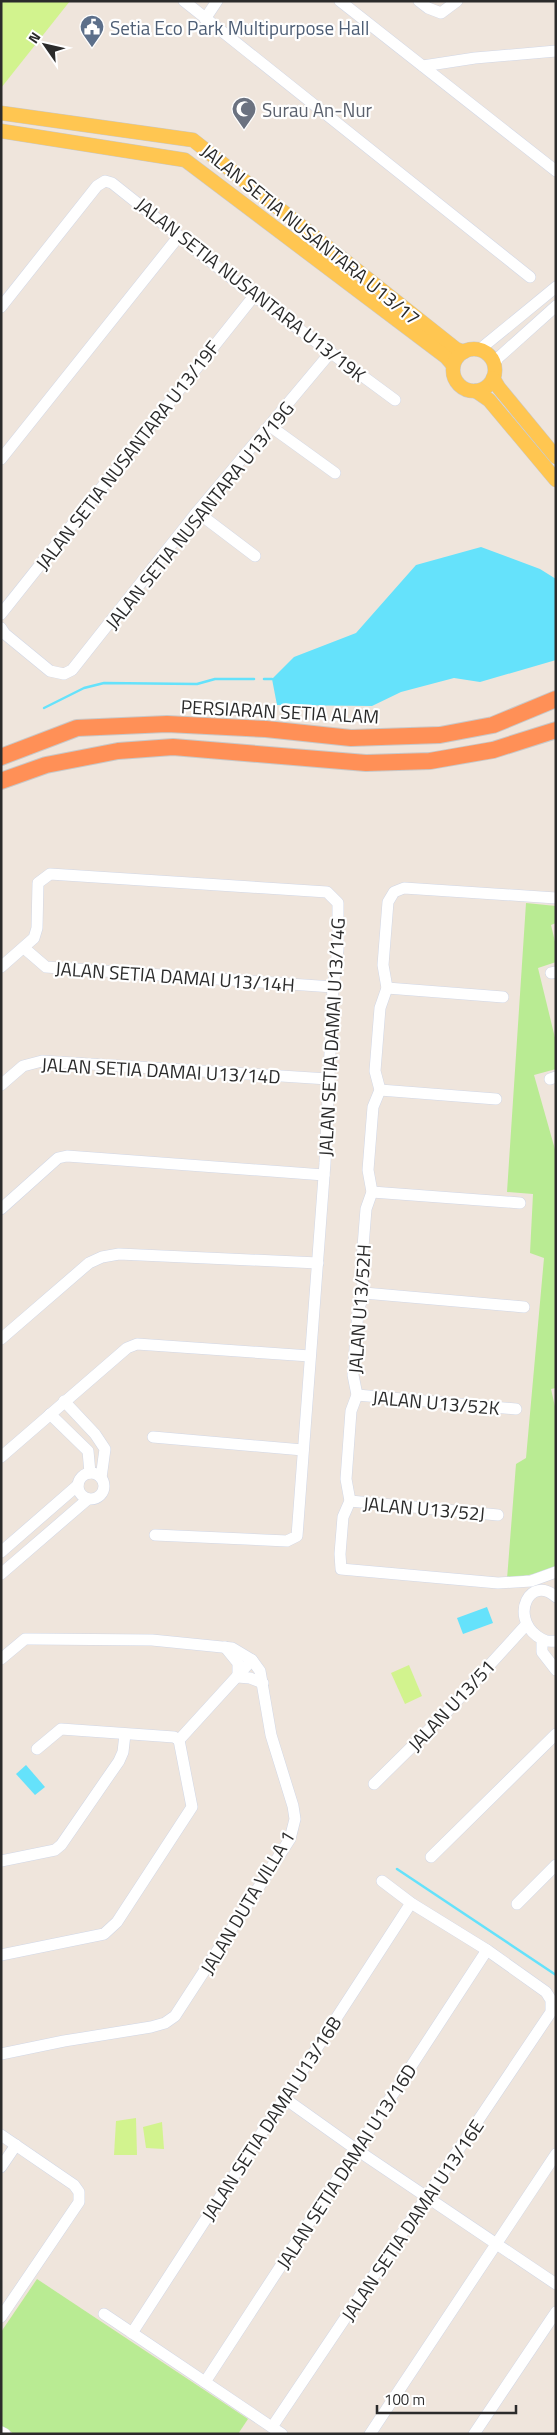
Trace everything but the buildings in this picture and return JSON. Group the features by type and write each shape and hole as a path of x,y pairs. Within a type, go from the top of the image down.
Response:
{"highway":[{"name":"PERSIARAN SETIA ALAM","path":"1,757 77,728 167,724 266,729 351,738 440,735 493,725 556,699"},
{"path":"1,781 46,765 118,751 173,747 366,763 430,761 493,750 556,730"}],"main road":[{"name":"JALAN SETIA NUSANTARA U13/17","path":"1,113 193,140 456,349 464,352"},
{"name":"JALAN SETIA NUSANTARA U13/17","path":"1,131 185,160 446,357 454,365"},
{"path":"493,371 486,387 476,391 469,391 458,384 454,378 454,365 459,355 464,352 478,350 488,355 499,388 556,456"},
{"path":"476,391 489,400 556,480"}],"street":[{"path":"184,1 530,277"},
{"path":"205,18 218,1"},
{"path":"340,1 556,171"},
{"path":"419,1 428,8 441,13 457,1"},
{"path":"423,66 474,58 556,51"},
{"name":"JALAN SETIA NUSANTARA U13/19K","path":"1,307 97,186 105,181 112,182 254,296 395,400"},
{"path":"1,459 180,236"},
{"path":"478,350 556,287"},
{"name":"JALAN SETIA NUSANTARA U13/19F","path":"1,614 254,296"},
{"path":"493,371 498,358 556,306"},
{"name":"JALAN SETIA NUSANTARA U13/19G","path":"1,628 5,634 50,671 64,674 80,662 197,512 331,352"},
{"path":"270,426 335,473"},
{"path":"197,512 255,556"},
{"name":"JALAN SETIA DAMAI U13/14G","path":"24,948 34,938 38,883 50,874 327,892 338,903 338,948 333,987 324,1175 298,1531 294,1539 287,1541 154,1535"},
{"name":"JALAN U13/52H","path":"532,1586 341,1569 340,1554 343,1517 350,1501 346,1479 351,1411 357,1395 353,1375 358,1311 364,1293 361,1272 366,1209 372,1192 368,1170 373,1107 380,1090 376,1071 380,1008 387,988 382,965 388,902 394,892 404,888 556,898"},
{"path":"1,967 24,948"},
{"name":"JALAN SETIA DAMAI U13/14H","path":"24,948 46,967 333,987"},
{"path":"387,988 502,997"},
{"name":"JALAN SETIA DAMAI U13/14D","path":"1,1085 24,1066 42,1061 328,1080"},
{"path":"380,1090 496,1099"},
{"path":"1,1209 58,1158 67,1156 324,1175"},
{"path":"372,1192 520,1203"},
{"path":"1,1338 88,1263 102,1257 120,1254 318,1263"},
{"path":"364,1293 524,1307"},
{"path":"1,1457 127,1348 137,1344 310,1356"},
{"name":"JALAN U13/52K","path":"357,1395 516,1410"},
{"path":"1,1574 88,1499 96,1498 103,1493 104,1485 102,1478 105,1449 95,1434 64,1401"},
{"path":"50,1414 88,1451 90,1473"},
{"path":"152,1437 303,1450"},
{"path":"1,1552 78,1485 82,1477 90,1473 102,1478"},
{"path":"78,1485 80,1493 88,1499"},
{"name":"JALAN U13/52J","path":"350,1501 498,1515"},
{"path":"45,1514 51,1514 56,1520 56,1527"},
{"path":"550,1641 526,1625 524,1606 532,1586 556,1572"},
{"path":"532,1586 556,1596"},
{"name":"JALAN U13/51","path":"374,1784 444,1716 526,1625"},
{"path":"1,1659 26,1639 32,1639 152,1640 226,1647 238,1650 252,1660 179,1740"},
{"path":"550,1641 542,1643 542,1652 556,1670"},
{"path":"226,1647 238,1663 238,1677"},
{"name":"JALAN DUTA VILLA 1","path":"1,2054 64,2041 151,2027 165,2023 175,2016 182,2006 294,1830 294,1806 271,1735 260,1671 252,1660"},
{"path":"238,1677 250,1678 263,1683"},
{"path":"1,1955 104,1934 117,1922 192,1807 179,1740 174,1737 61,1729 37,1749"},
{"path":"1,1861 55,1850 61,1845 119,1761 123,1752 125,1734"},
{"path":"431,1857 556,1734"},
{"path":"517,1904 556,1866"},
{"path":"382,1881 411,1903 487,1950"},
{"name":"JALAN SETIA DAMAI U13/16B","path":"132,2333 411,1903"},
{"name":"JALAN SETIA DAMAI U13/16E","path":"272,2427 551,2012 551,2000 546,1992 487,1950"},
{"name":"JALAN SETIA DAMAI U13/16D","path":"205,2382 487,1950"},
{"path":"284,2098 356,2150 556,2284"},
{"path":"1,2136 74,2185 79,2192 79,2202 1,2317"},
{"path":"1,2166 16,2145"},
{"path":"370,2434 556,2154"},
{"path":"474,2434 556,2312"},
{"path":"104,2314 282,2434"},
{"path":"1,2432 5,2434"}],"green space":[{"path":"1,1 70,1 1,88"},
{"path":"526,903 556,906 556,923 551,925 556,946 556,962 538,968 556,1042 556,1069 534,1075 556,1153 556,1388 551,1389 556,1411 556,1566 534,1574 507,1579 516,1464 526,1458 544,1258 530,1253 533,1194 507,1192"},
{"path":"409,1665 422,1696 405,1704 391,1673"},
{"path":"136,2118 137,2155 114,2155 116,2121"},
{"path":"162,2122 164,2149 146,2148 143,2127"},
{"path":"37,2279 248,2419 238,2434 14,2434 1,2425 1,2332"}],"water":[{"path":"481,547 540,569 556,579 556,660 480,682 454,678 401,692 372,706 277,705 272,679 294,657 356,633 416,565"},
{"path":"487,1607 493,1623 463,1634 457,1618"},
{"path":"26,1765 45,1787 35,1795 16,1774"}],"waterway":[{"path":"44,708 84,688 104,683 197,684 215,679 254,679"},
{"path":"264,679 272,679"},
{"path":"397,1869 556,1975"}],"place":[{"name":"Setia Eco Park Multipurpose Hall","path":"92,48"},
{"name":"Surau An-Nur","path":"244,130"}]}
